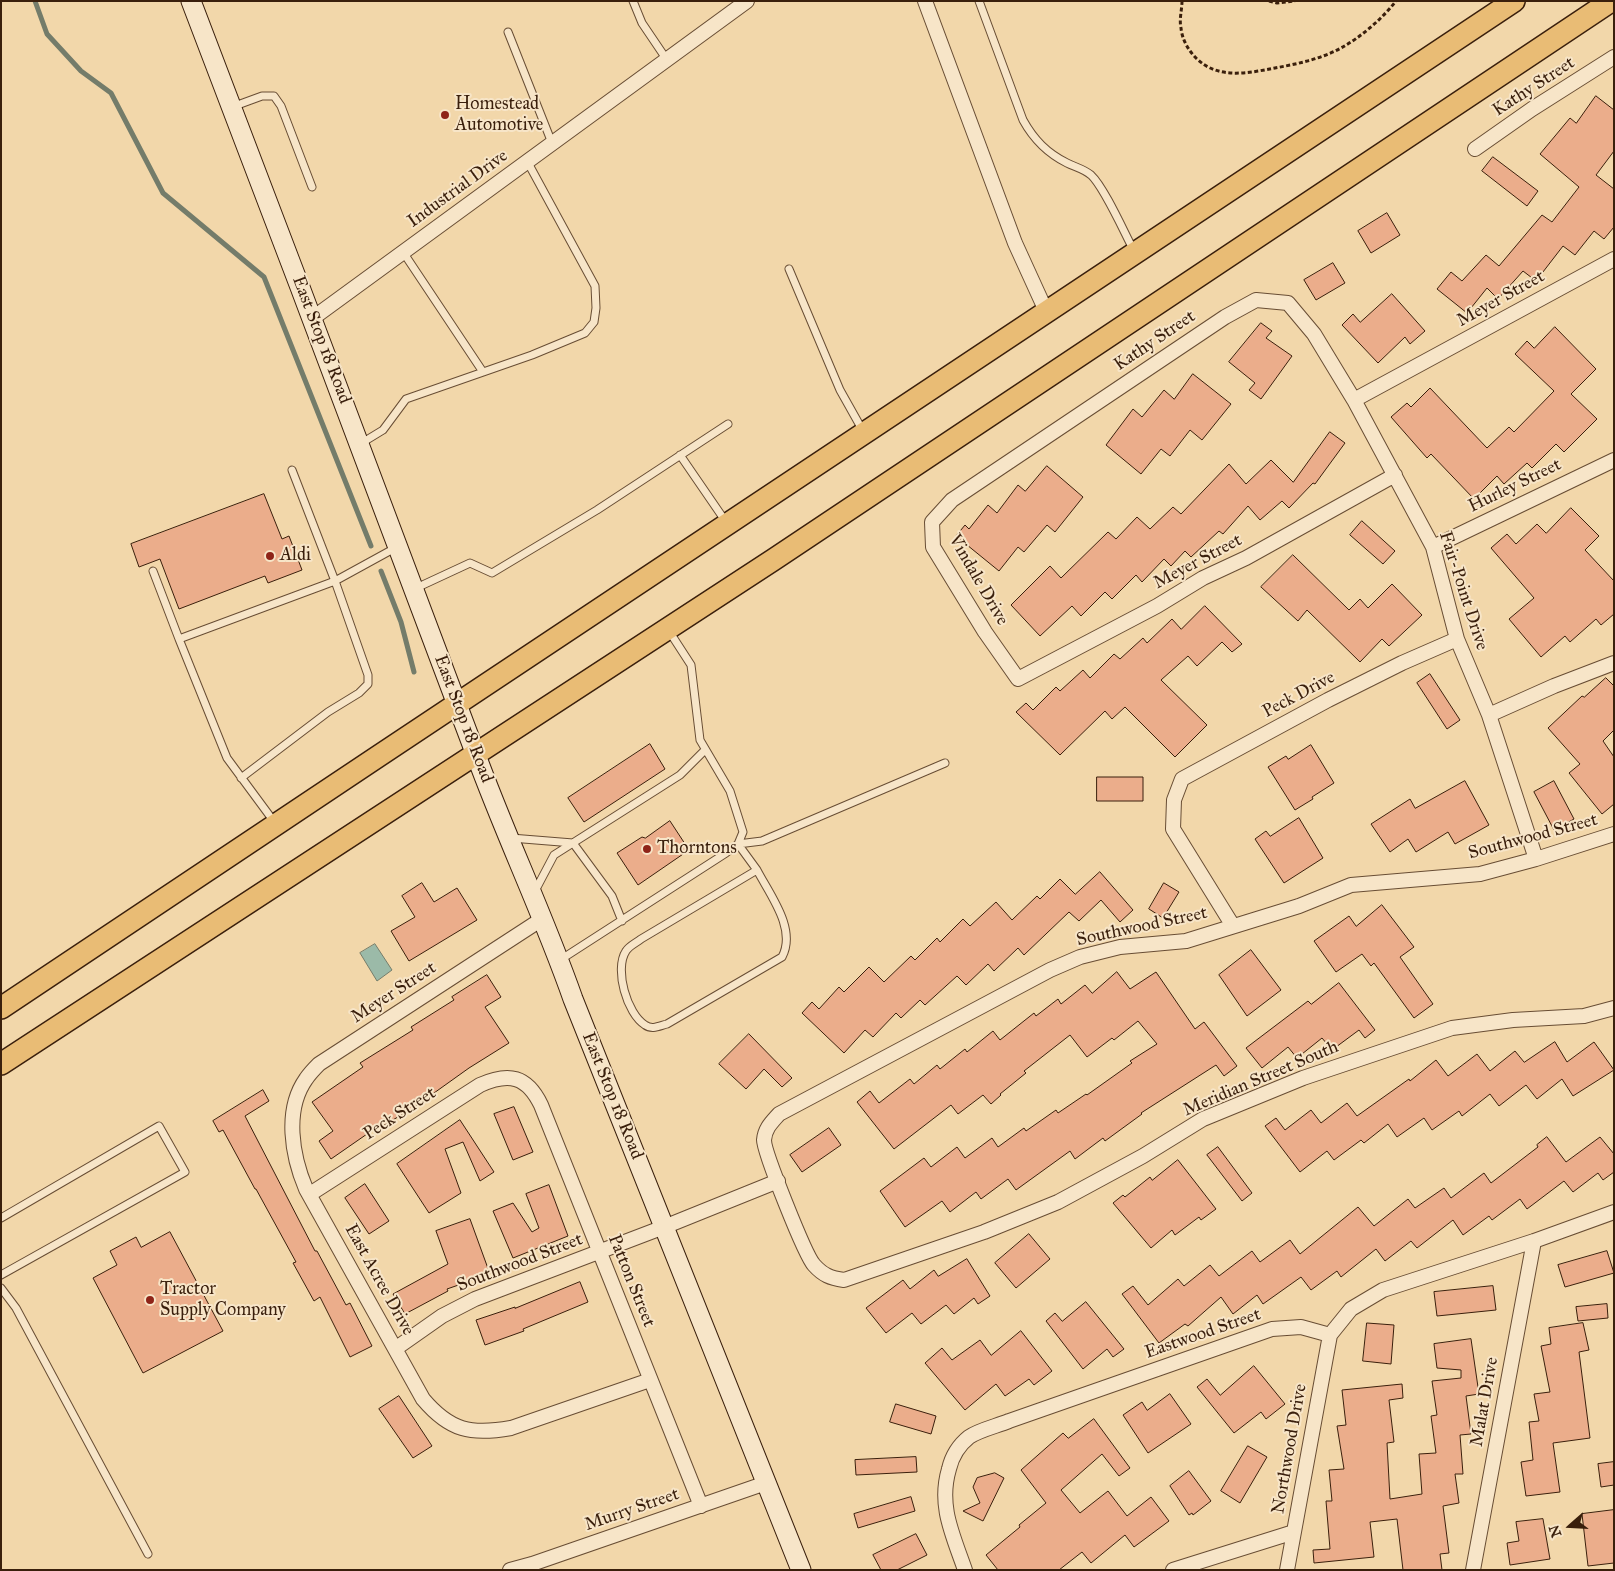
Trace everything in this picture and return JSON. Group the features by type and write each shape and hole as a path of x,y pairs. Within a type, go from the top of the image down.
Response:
{"main road":[{"path":"1,1008 1514,1"},
{"path":"1,1064 668,629 1611,1"}],"street":[{"name":"East Stop 18 Road","path":"191,1 313,318 476,755 800,1570"},
{"name":"Industrial Drive","path":"313,318 747,1"},
{"path":"925,1 1015,243 1046,311"},
{"name":"Kathy Street","path":"1475,149 1532,109 1614,57"},
{"name":"Meyer Street","path":"1354,400 1614,259"},
{"name":"Kathy Street","path":"952,500 1225,317 1256,300 1288,303 1314,334 1354,400"},
{"name":"Fair-Point Drive","path":"1354,400 1433,546 1456,639 1489,714 1536,859"},
{"name":"Hurley Street","path":"1433,546 1614,460"},
{"name":"Meyer Street","path":"1018,679 1156,606 1203,578 1246,558 1395,475"},
{"name":"Vindale Drive","path":"952,500 932,522 933,546 985,632 1018,679"},
{"name":"Peck Drive","path":"1233,926 1173,829 1174,800 1182,779 1336,696 1456,639"},
{"path":"1489,714 1614,663"},
{"name":"Southwood Street","path":"395,1349 442,1316 460,1306 778,1181 771,1167 764,1141 767,1127 779,1114 1058,966 1080,957 1120,947 1186,940 1299,906 1351,886 1480,874 1536,859 1614,834"},
{"name":"Meyer Street","path":"292,1120 298,1096 305,1079 319,1064 542,919"},
{"name":"Meridian Street South","path":"778,1181 804,1247 813,1264 828,1277 844,1280 984,1232 1048,1206 1143,1156 1203,1119 1304,1078 1385,1049 1452,1028 1513,1020 1584,1016 1614,1008"},
{"name":"Peck Street","path":"310,1194 480,1086 489,1081 503,1078 516,1079"},
{"name":"Patton Street","path":"516,1079 528,1084 534,1092 701,1506"},
{"name":"East Acree Drive","path":"292,1120 298,1170 423,1399 435,1413 453,1425 473,1431 512,1428 650,1380"},
{"path":"1330,1335 1351,1309 1383,1290 1534,1241 1614,1212"},
{"name":"Malat Drive","path":"1474,1570 1534,1241"},
{"name":"Eastwood Street","path":"965,1570 949,1524 944,1498 952,1456 970,1437 1009,1421 1272,1329 1301,1328 1330,1335"},
{"name":"Northwood Drive","path":"1287,1570 1330,1335"},
{"name":"Murry Street","path":"510,1570 766,1483"},
{"path":"1173,1570 1294,1532"}],"lane":[{"path":"633,1 642,23 667,60"},
{"path":"979,1 1023,120 1031,134 1042,147 1052,154 1092,176 1101,188 1135,252"},
{"path":"508,32 552,143"},
{"path":"232,107 262,96 274,96 281,106 312,188"},
{"path":"360,444 383,430 406,399 484,372 585,333 594,322 596,308 595,286 527,161"},
{"path":"403,252 484,372"},
{"path":"789,269 840,390 864,433"},
{"path":"414,589 470,564 492,573 597,510 728,424"},
{"path":"680,455 728,524"},
{"path":"241,778 328,712 359,693 368,684 368,675 292,470"},
{"path":"179,639 334,581 398,546"},
{"path":"153,571 227,758 276,825"},
{"path":"668,629 691,665 700,740 730,791 743,832 738,844"},
{"path":"533,896 554,855 680,775 705,750"},
{"path":"559,960 738,844 762,841 945,763"},
{"path":"509,838 574,843 612,896 622,920"},
{"path":"738,844 757,870 782,916 787,938 787,948 782,957 760,971 667,1024 654,1028 646,1026 632,1012 622,983 622,960 625,951 641,939 757,870"},
{"path":"1,1218 159,1126 185,1172 1,1276"},
{"path":"1,1288 16,1308 148,1554"}],"path":[{"path":"1182,1 1180,28 1191,52 1207,67 1221,73 1231,74 1251,73 1290,65 1333,51 1350,42 1374,23 1396,1"},
{"path":"1269,1 1286,3 1295,1"}],"shaded area":[{"path":"375,944 392,970 377,981 360,953"}],"building":[{"path":"1596,96 1614,110 1614,151 1596,175 1614,189 1614,227 1604,239 1594,231 1575,255 1563,246 1536,281 1523,271 1498,299 1487,288 1467,313 1437,289 1451,272 1462,281 1486,255 1499,266 1542,215 1552,222 1579,187 1540,154 1570,118 1576,123"},
{"path":"1493,157 1538,191 1527,206 1482,171"},
{"path":"1387,213 1400,235 1371,253 1358,231"},
{"path":"1333,263 1345,283 1316,300 1304,280"},
{"path":"1392,294 1425,331 1410,344 1405,337 1378,363 1342,325 1353,314 1360,322"},
{"path":"1261,323 1272,331 1266,338 1292,356 1261,399 1249,390 1255,383 1229,362"},
{"path":"1555,327 1596,369 1571,394 1597,419 1564,452 1556,444 1532,468 1527,463 1504,484 1497,476 1474,499 1431,454 1427,458 1391,417 1407,403 1411,407 1430,388 1487,448 1509,427 1514,432 1554,391 1515,354 1527,341 1534,348"},
{"path":"1193,374 1231,404 1202,440 1190,430 1170,456 1161,449 1141,474 1106,445 1133,409 1142,417 1164,390 1174,399"},
{"path":"1330,432 1345,443 1315,484 1313,483 1289,508 1282,501 1260,520 1248,506 1223,534 1219,531 1191,557 1185,551 1171,566 1164,559 1142,582 1136,575 1112,599 1105,592 1081,616 1072,606 1040,636 1011,605 1050,566 1061,578 1108,532 1116,539 1137,517 1150,529 1173,507 1181,514 1229,464 1246,484 1271,460 1293,482"},
{"path":"1047,466 1083,497 1055,532 1047,525 1024,552 1018,547 999,571 956,536 965,525 969,529 988,505 997,513 1018,485 1025,491"},
{"path":"264,494 282,539 289,536 302,570 268,583 265,576 179,609 160,559 139,567 131,544"},
{"path":"1571,508 1599,536 1585,550 1614,581 1614,614 1601,625 1596,619 1570,642 1565,636 1541,657 1509,619 1534,598 1491,548 1507,534 1516,544 1537,524 1546,533"},
{"path":"1362,521 1395,551 1383,564 1350,535"},
{"path":"1293,555 1349,610 1360,599 1368,608 1392,584 1422,615 1389,646 1382,639 1360,662 1307,610 1298,621 1261,587"},
{"path":"1205,606 1242,644 1232,652 1222,642 1197,666 1188,656 1161,680 1207,725 1175,757 1125,707 1112,719 1105,711 1060,755 1016,712 1026,703 1033,710 1056,687 1060,691 1083,670 1090,678 1114,654 1120,659 1143,638 1147,643 1172,619 1181,629"},
{"path":"1430,674 1460,720 1447,729 1417,683"},
{"path":"1606,678 1614,686 1614,730 1603,741 1614,757 1614,804 1602,814 1569,773 1580,764 1548,728 1582,696 1584,697"},
{"path":"650,744 665,769 584,822 568,798"},
{"path":"1311,745 1334,783 1295,810 1268,767 1286,756 1288,759"},
{"path":"1097,777 1143,777 1143,801 1097,801"},
{"path":"1465,781 1489,825 1455,844 1448,832 1416,852 1408,839 1390,852 1371,824 1410,799 1415,808"},
{"path":"1554,781 1574,819 1554,830 1534,792"},
{"path":"1299,818 1323,858 1284,883 1255,839 1266,831 1270,836"},
{"path":"670,821 689,850 638,885 617,853 642,837 645,838"},
{"path":"1100,872 1133,910 1120,922 1101,900 1079,921 1069,912 1024,955 1018,948 994,971 988,964 966,985 957,976 925,1005 920,1000 901,1018 896,1013 873,1037 865,1030 844,1053 802,1013 812,1002 819,1009 839,987 844,992 869,967 884,982 911,956 915,960 937,938 940,942 963,919 970,926 996,902 1012,920 1037,896 1040,899 1060,879 1075,894"},
{"path":"422,883 434,902 457,888 477,920 409,961 391,931 415,917 402,896"},
{"path":"1164,883 1179,892 1163,918 1149,909"},
{"path":"1382,905 1414,947 1400,957 1433,1004 1414,1018 1374,963 1371,966 1362,954 1336,972 1314,941 1349,916 1356,926"},
{"path":"1251,950 1281,990 1247,1016 1219,975"},
{"path":"1117,972 1130,989 1156,972 1195,1029 1204,1022 1237,1066 1224,1076 1216,1065 1141,1113 1105,1141 1103,1138 1075,1159 1070,1151 1016,1190 1008,1179 981,1199 976,1192 950,1212 942,1201 905,1227 880,1191 924,1158 931,1167 957,1147 965,1158 992,1138 998,1147 1024,1128 1026,1131 1056,1110 1058,1113 1087,1095 1132,1063 1130,1061 1157,1044 1138,1021 1114,1040 1112,1038 1087,1057 1070,1035 1024,1071 1026,1073 1000,1094 991,1104 983,1095 958,1114 951,1105 894,1149 857,1102 870,1091 879,1103 910,1079 914,1084 937,1065 940,1069 965,1049 967,1052 993,1031 1000,1040 1034,1013 1036,1016 1058,999 1061,1004 1085,985 1092,993"},
{"path":"487,975 501,997 485,1007 509,1043 469,1068 413,1108 381,1127 380,1125 331,1159 319,1141 333,1131 312,1102 363,1067 360,1063 413,1030 411,1027 454,1000 452,997"},
{"path":"1339,983 1375,1030 1365,1038 1359,1030 1332,1050 1322,1038 1297,1058 1288,1047 1262,1068 1246,1048 1308,1001 1311,1004"},
{"path":"749,1034 792,1078 782,1087 764,1069 746,1089 719,1064"},
{"path":"1555,1042 1567,1062 1594,1042 1614,1070 1573,1096 1562,1079 1537,1099 1526,1085 1499,1106 1490,1094 1462,1116 1459,1111 1432,1130 1424,1118 1397,1137 1388,1124 1364,1143 1361,1140 1334,1160 1327,1151 1300,1172 1265,1126 1276,1118 1285,1130 1311,1110 1321,1123 1347,1103 1357,1116 1409,1079 1410,1081 1436,1060 1448,1076 1477,1054 1490,1071 1515,1051 1524,1062"},
{"path":"263,1090 269,1101 245,1116 315,1251 317,1251 346,1305 350,1303 372,1346 350,1357 320,1297 314,1301 293,1263 296,1262 223,1130 219,1132 213,1121"},
{"path":"514,1107 533,1152 513,1160 494,1114"},
{"path":"460,1120 494,1172 480,1181 463,1142 445,1149 461,1193 429,1213 397,1164"},
{"path":"829,1128 841,1145 802,1172 790,1155"},
{"path":"1547,1137 1566,1162 1600,1137 1614,1154 1614,1172 1603,1180 1598,1173 1573,1192 1564,1181 1527,1209 1520,1199 1492,1220 1489,1216 1463,1235 1453,1220 1417,1248 1411,1241 1385,1261 1376,1249 1341,1277 1337,1271 1311,1290 1301,1277 1263,1304 1257,1295 1233,1314 1221,1297 1188,1326 1185,1324 1159,1343 1122,1294 1133,1286 1148,1305 1178,1279 1184,1286 1210,1265 1219,1276 1252,1251 1260,1262 1290,1240 1300,1254 1358,1207 1374,1226 1408,1199 1415,1208 1444,1188 1451,1198 1484,1173 1491,1183 1538,1147 1537,1145"},
{"path":"1218,1147 1252,1193 1242,1201 1207,1155"},
{"path":"1178,1160 1216,1209 1201,1220 1199,1217 1175,1235 1172,1230 1151,1248 1113,1203 1123,1195 1125,1197 1150,1177 1152,1180"},
{"path":"365,1184 389,1221 369,1234 345,1198"},
{"path":"549,1185 568,1236 513,1258 493,1211 513,1203 532,1232 539,1228 526,1194"},
{"path":"470,1219 490,1274 447,1289 448,1291 405,1314 393,1294 448,1264 436,1231"},
{"path":"170,1232 223,1331 143,1373 93,1278 117,1265 110,1251 136,1237 141,1247"},
{"path":"1029,1234 1050,1259 1016,1288 995,1263"},
{"path":"1607,1251 1614,1273 1565,1287 1558,1265"},
{"path":"967,1259 990,1296 978,1304 974,1298 954,1314 946,1305 921,1324 912,1313 886,1333 866,1308 903,1280 910,1289 934,1270 938,1276"},
{"path":"580,1282 588,1302 523,1329 524,1331 485,1345 476,1320 515,1308"},
{"path":"1493,1286 1496,1310 1437,1316 1434,1292"},
{"path":"1086,1302 1124,1349 1113,1357 1107,1349 1083,1369 1046,1321 1055,1313 1062,1321"},
{"path":"1607,1304 1608,1318 1578,1321 1576,1307"},
{"path":"1367,1323 1394,1325 1391,1364 1363,1361"},
{"path":"1583,1323 1589,1350 1579,1352 1590,1438 1553,1443 1560,1492 1526,1496 1521,1462 1533,1460 1529,1422 1539,1421 1534,1394 1550,1392 1541,1346 1551,1344 1549,1328"},
{"path":"1021,1331 1052,1371 1034,1385 1029,1379 1005,1396 996,1384 965,1410 925,1363 942,1348 952,1360 980,1340 991,1355"},
{"path":"1471,1339 1479,1394 1466,1396 1471,1434 1460,1435 1463,1474 1455,1474 1459,1503 1443,1506 1449,1553 1440,1554 1442,1570 1403,1570 1397,1519 1370,1522 1374,1557 1314,1563 1313,1550 1330,1549 1326,1501 1332,1501 1329,1470 1344,1469 1337,1426 1346,1425 1342,1390 1402,1384 1403,1398 1389,1400 1394,1442 1387,1443 1390,1499 1422,1494 1419,1454 1436,1453 1431,1416 1437,1415 1432,1381 1461,1378 1461,1370 1437,1368 1434,1344"},
{"path":"1254,1366 1285,1404 1266,1419 1261,1412 1234,1433 1197,1387 1207,1379 1220,1395"},
{"path":"1170,1394 1191,1424 1148,1453 1123,1415 1142,1402 1147,1410"},
{"path":"399,1396 432,1446 413,1458 379,1409"},
{"path":"896,1404 936,1416 931,1434 890,1422"},
{"path":"1094,1419 1130,1468 1119,1476 1102,1454 1061,1490 1080,1513 1108,1491 1127,1516 1151,1497 1169,1521 1134,1547 1125,1535 1091,1563 1082,1552 1059,1570 998,1570 986,1555 1046,1503 1021,1470 1063,1433 1068,1438"},
{"path":"1248,1446 1267,1457 1240,1503 1221,1491"},
{"path":"916,1457 917,1472 856,1475 855,1460"},
{"path":"1614,1462 1614,1485 1601,1487 1598,1464"},
{"path":"1189,1471 1211,1501 1193,1515 1192,1513 1189,1515 1170,1486"},
{"path":"995,1473 1004,1478 983,1521 963,1511 980,1503 973,1487 977,1478"},
{"path":"911,1497 915,1511 858,1528 854,1514"},
{"path":"1614,1510 1614,1563 1588,1566 1582,1514"},
{"path":"1543,1519 1550,1559 1510,1565 1507,1543 1519,1541 1516,1522"},
{"path":"916,1534 927,1555 897,1570 881,1570 873,1555"}],"waterway":[{"path":"35,1 47,34 81,71 111,93 163,193 264,277 371,546"},
{"path":"381,571 401,622 414,672"}],"place":[{"name":"Homestead Automotive","path":"445,115"},
{"name":"Aldi","path":"270,556"},
{"name":"Thorntons","path":"647,849"},
{"name":"Tractor Supply Company","path":"150,1300"}]}
